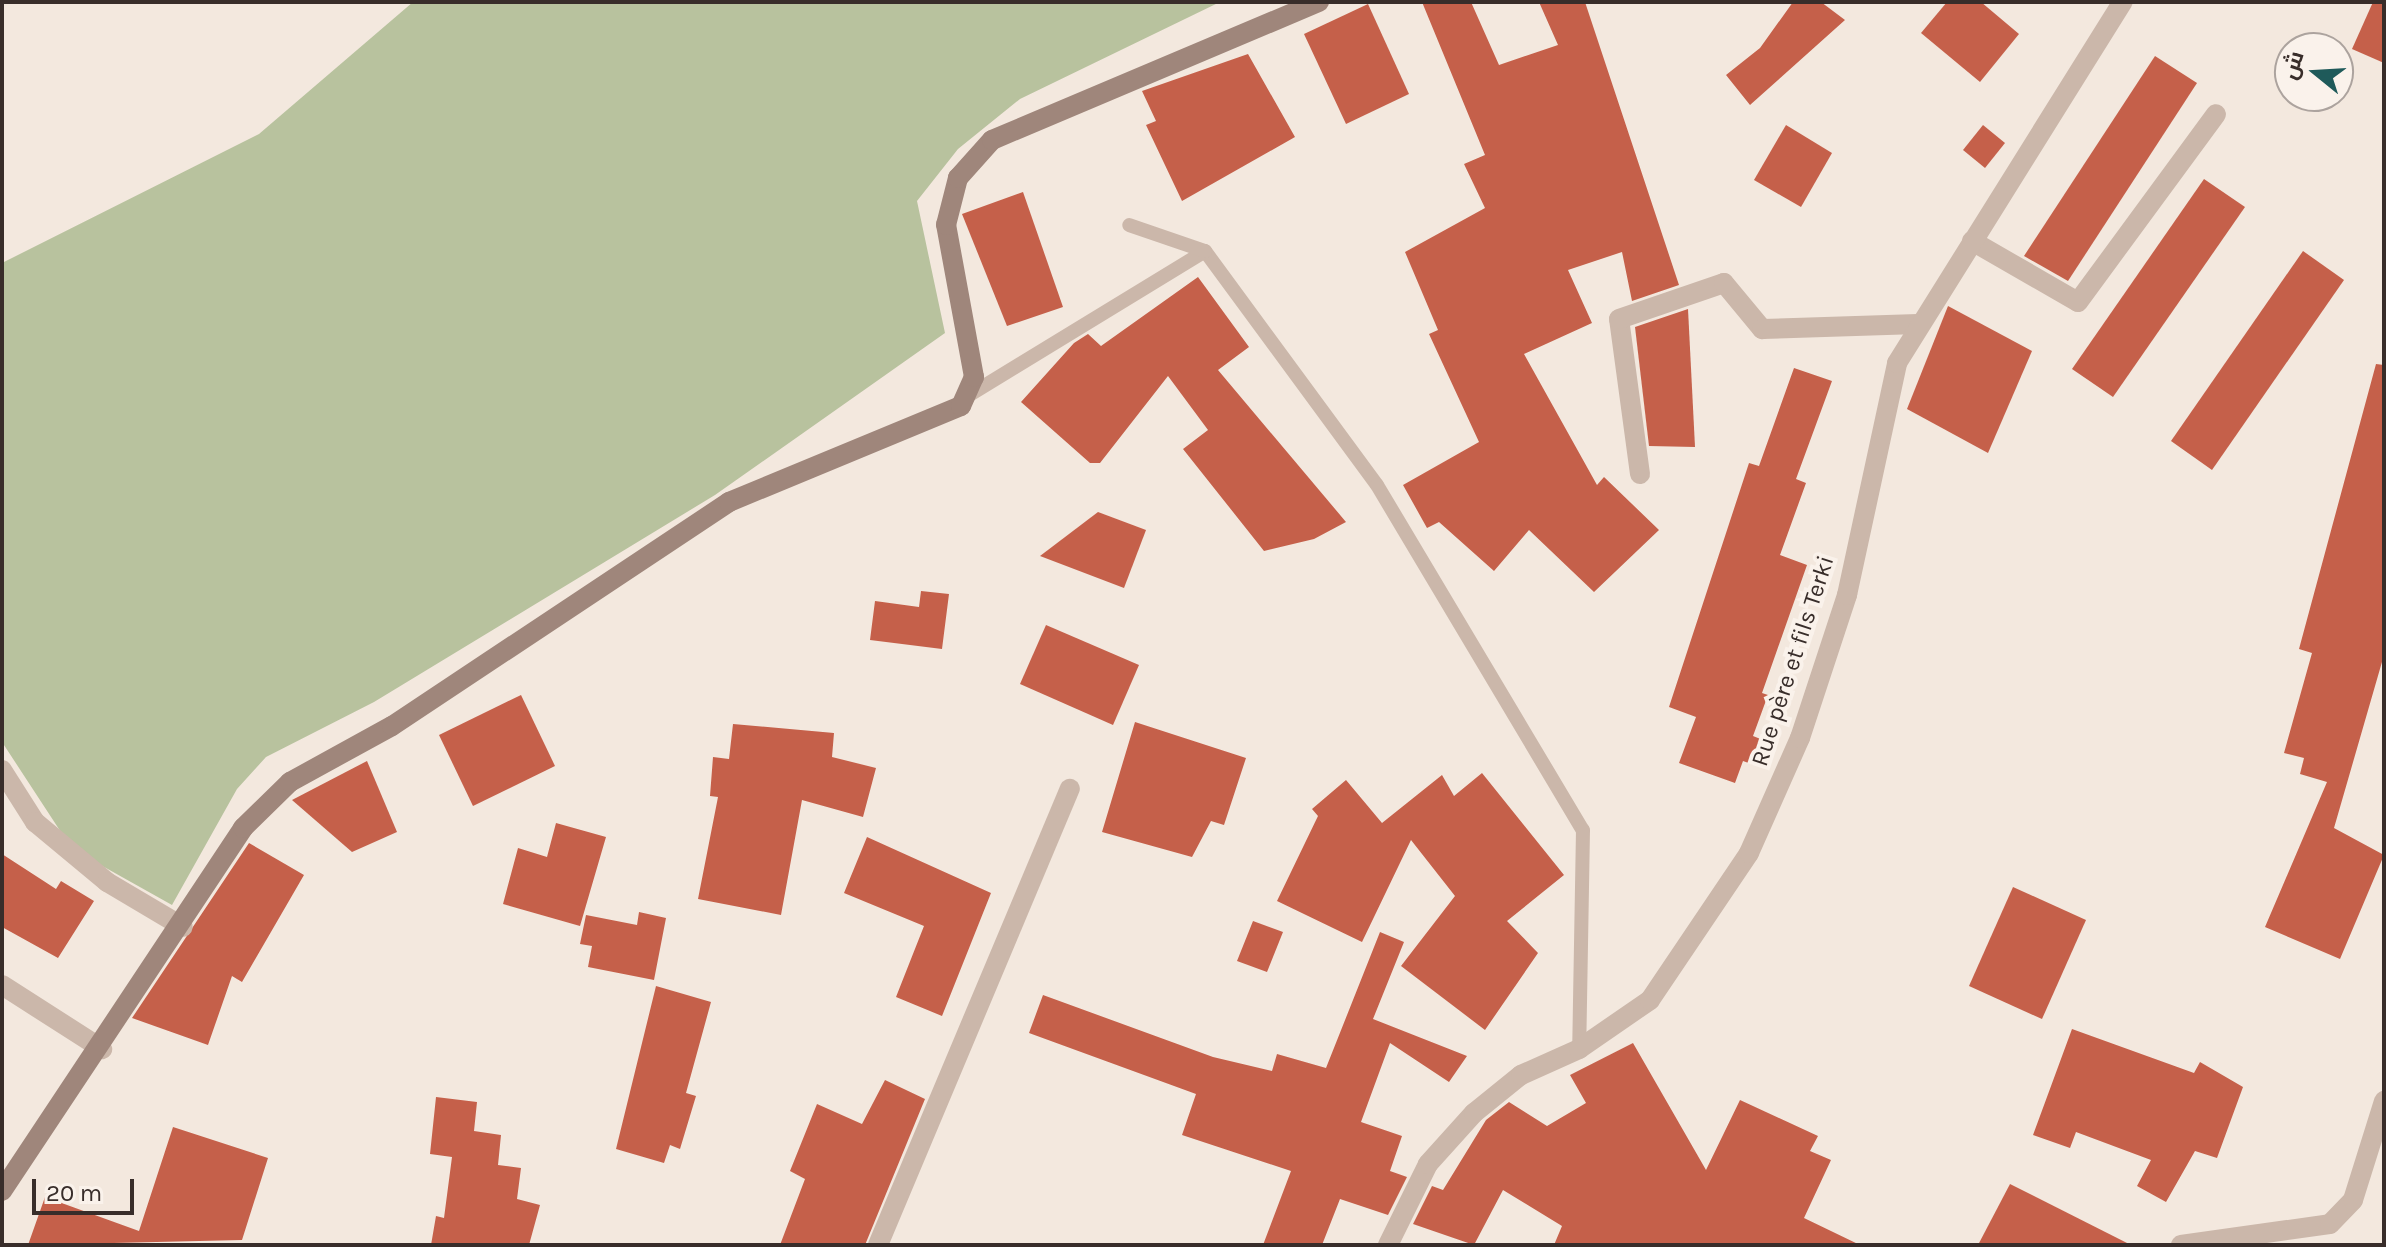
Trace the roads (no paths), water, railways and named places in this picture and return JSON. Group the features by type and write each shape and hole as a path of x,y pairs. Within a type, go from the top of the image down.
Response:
{"street":[{"path":"2,1191 183,927 243,828 290,782 392,726 729,502 961,406 971,394 974,377 946,225 958,178 992,140 1319,2"},
{"name":"Rue père et fils Terki","path":"1388,1245 1428,1164 1474,1113 1521,1075 1579,1049 1650,1000 1749,853 1800,738 1847,595 1884,409 1918,324 2123,2"},
{"path":"1972,241 2078,302 2216,114"},
{"path":"1640,474 1619,319 1724,283 1762,329 1918,324"},
{"path":"2,770 35,822 107,882 183,927"},
{"path":"878,1245 1070,789"},
{"path":"2,985 102,1049"},
{"path":"2181,1245 2330,1224 2353,1200 2384,1101"}],"lane":[{"path":"1129,225 1205,251 1377,485 1583,830 1579,1049"},
{"path":"971,394 1205,251"}]}
